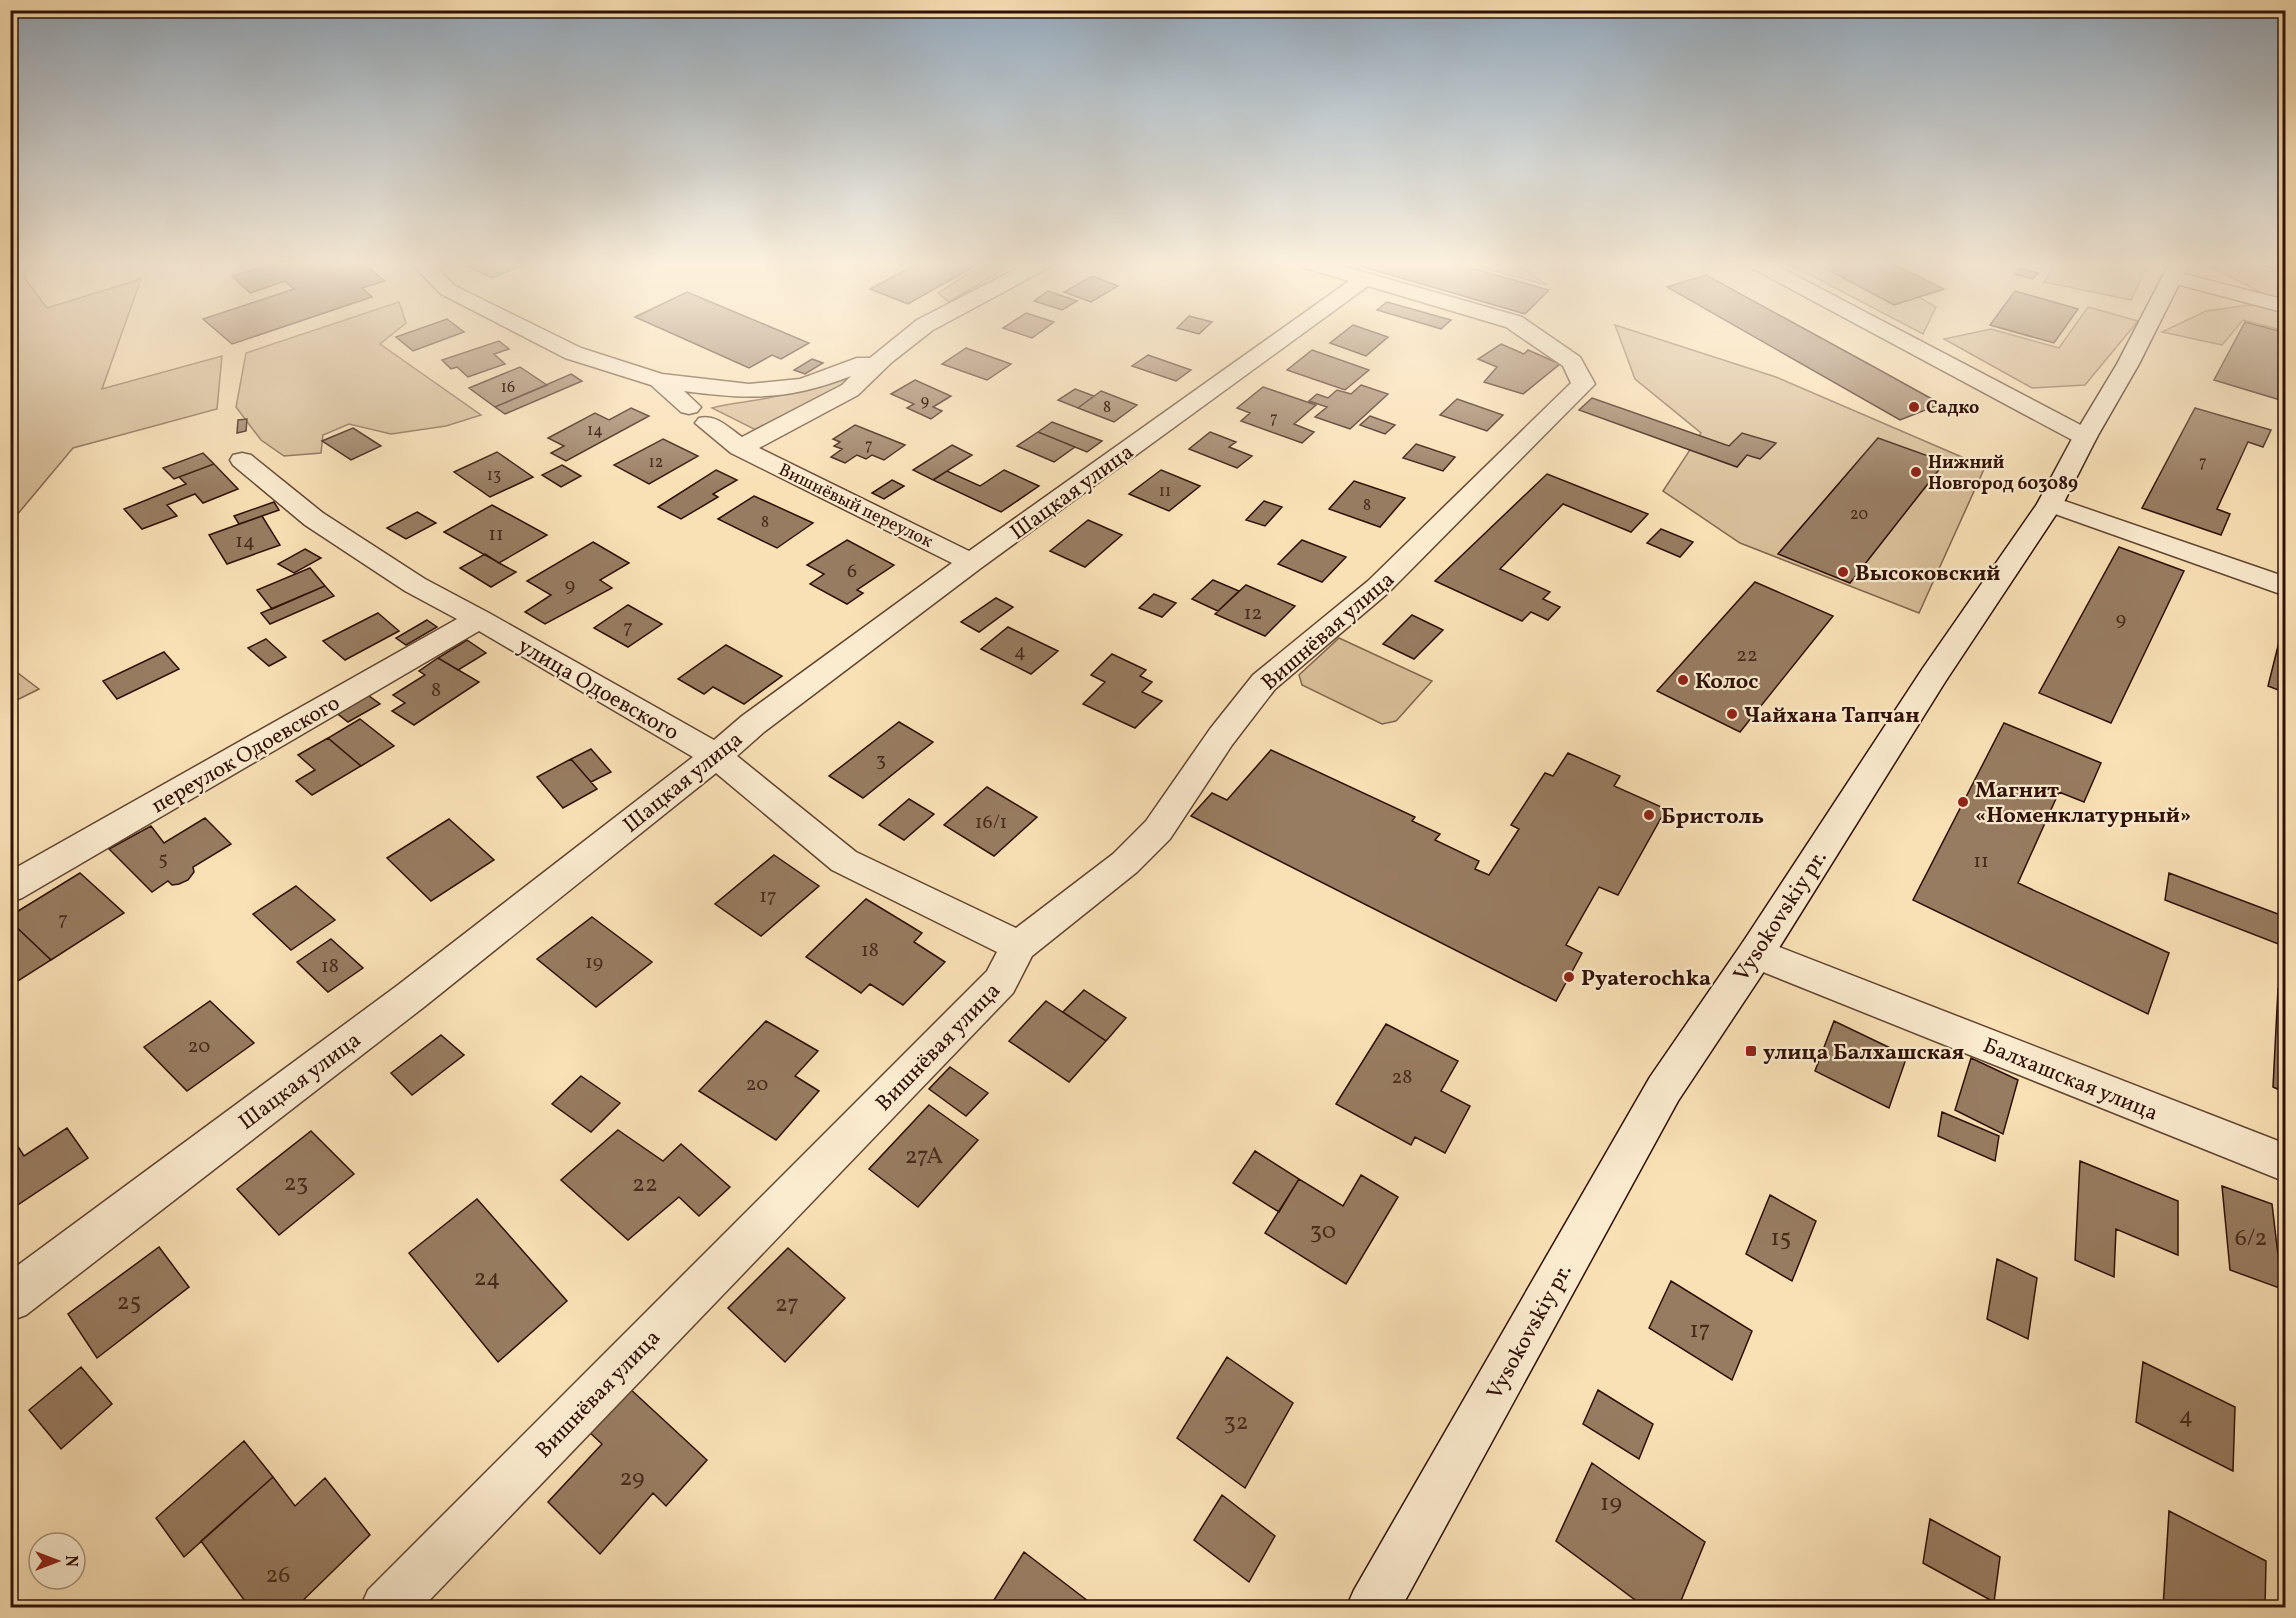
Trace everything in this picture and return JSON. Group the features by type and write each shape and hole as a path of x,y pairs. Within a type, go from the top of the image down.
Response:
{"street":[{"name":"Вишнёвый переулок","path":"542,338 573,353 659,380 740,448 971,562"},
{"name":"Вишнёвый переулок","path":"740,448 850,390 884,357 909,338"},
{"name":"Шацкая улица","path":"10,1299 411,996 716,756 753,724 971,562 1284,338"},
{"name":"Вишнёвая улица","path":"386,1608 1000,982 1019,946 1125,863 1158,830 1221,737 1264,682 1378,587 1582,384 1572,362 1536,338"},
{"path":"1898,338 2085,436"},
{"name":"Vysokovskiy pr.","path":"1372,1608 1664,1089 1756,953 1939,666 2050,504 2085,436 2142,338"},
{"path":"659,380 737,390 772,391 803,385 884,357"},
{"name":"улица Одоевского","path":"242,460 314,519 358,550 415,585 479,619 716,756 844,861 1019,946"},
{"path":"2050,504 2286,587"},
{"name":"переулок Одоевского","path":"10,888 479,619"},
{"name":"Балхашская улица","path":"1756,953 2286,1162"}],"shaded area":[{"path":"11,338 120,338 102,389 222,356 217,409 73,448 11,522"},
{"path":"292,338 388,338 380,344 481,415 446,426 391,434 349,424 323,435 321,453 284,456 261,440 236,407 246,353"},
{"path":"1620,338 1654,338 1776,377 1985,467 1919,613 1740,543 1663,491 1701,433 1635,379"},
{"path":"2021,338 2059,348 2066,338 2124,338 2085,385 2032,388 1944,339"},
{"path":"2187,338 2228,338 2222,345"},
{"path":"876,363 770,437 712,408 782,395"},
{"path":"1339,638 1432,681 1396,721 1382,724 1302,685 1299,675"},
{"path":"10,667 39,689 10,703"}],"building":[{"path":"224,338 251,338 232,344"},
{"path":"397,338 449,338 413,351"},
{"path":"681,338 796,338 809,343 781,359 772,355 749,368"},
{"path":"1337,338 1387,338 1366,356 1330,343"},
{"path":"1755,338 1820,338 1941,404 1900,420"},
{"path":"2034,338 2058,338 2054,343"},
{"path":"2237,338 2286,338 2286,382 2277,399 2214,380"},
{"path":"499,341 509,349 494,354 505,364 468,377 457,367 451,369 442,360"},
{"path":"1501,344 1524,354 1528,350 1560,364 1523,394 1484,382 1497,367 1478,359"},
{"path":"966,348 1011,364 987,380 942,364"},
{"path":"1312,350 1369,370 1345,390 1287,370"},
{"path":"1148,355 1191,370 1176,381 1132,366"},
{"path":"812,359 823,363 805,374 794,370"},
{"path":"520,367 547,385 495,407 469,388"},
{"path":"571,374 582,381 505,414 495,407"},
{"path":"915,380 951,396 933,407 942,411 931,419 907,408 914,404 891,394"},
{"path":"1361,385 1388,394 1350,429 1315,417 1327,407 1309,401 1317,394 1328,398 1337,390 1351,394"},
{"path":"1263,387 1316,405 1294,424 1314,432 1302,443 1241,421 1250,413 1237,408"},
{"path":"1075,389 1094,396 1078,408 1058,400"},
{"path":"1101,391 1137,405 1114,422 1078,408"},
{"path":"1592,398 1729,446 1742,433 1776,443 1760,459 1747,455 1737,467 1579,410"},
{"path":"1457,399 1503,415 1487,431 1440,415"},
{"path":"631,408 649,416 566,461 551,453 564,446 548,438 595,413 609,420"},
{"path":"2195,408 2271,430 2263,447 2248,442 2217,509 2230,514 2221,535 2142,508"},
{"path":"1370,416 1395,425 1385,434 1360,425"},
{"path":"247,419 246,431 237,433 238,420"},
{"path":"1052,422 1102,441 1087,452 1038,432"},
{"path":"855,425 905,445 884,460 872,455 866,459 857,455 845,463 831,457 842,449 834,446 840,442 833,439"},
{"path":"353,428 381,446 351,460 322,441"},
{"path":"1038,432 1075,447 1054,462 1017,446"},
{"path":"1210,432 1236,442 1229,447 1252,456 1237,468 1189,449"},
{"path":"1878,438 1945,462 1850,583 1778,554"},
{"path":"663,439 698,456 649,484 614,465"},
{"path":"1416,444 1455,457 1443,471 1403,458"},
{"path":"952,445 972,455 933,480 913,470"},
{"path":"497,452 533,477 490,497 454,472"},
{"path":"203,453 214,464 174,479 163,468"},
{"path":"214,464 238,489 203,503 195,494 167,505 177,516 142,529 124,509 186,484 179,477"},
{"path":"562,465 581,476 561,487 542,475"},
{"path":"716,470 737,480 713,494 718,497 681,519 658,507"},
{"path":"1004,470 1039,486 1001,512 933,480 947,471 980,486"},
{"path":"1161,470 1200,486 1169,511 1129,494"},
{"path":"1547,474 1648,514 1631,532 1563,504 1500,569 1550,592 1543,599 1560,607 1548,620 1531,612 1522,621 1435,581"},
{"path":"892,480 904,486 884,499 872,493"},
{"path":"1354,481 1405,498 1380,527 1329,509"},
{"path":"754,496 813,523 777,548 718,519"},
{"path":"1264,501 1282,507 1265,526 1246,520"},
{"path":"274,502 279,510 239,524 234,516"},
{"path":"492,505 547,535 499,563 444,532"},
{"path":"417,512 436,523 406,539 387,528"},
{"path":"262,516 280,545 227,564 209,535"},
{"path":"1088,520 1122,535 1085,567 1050,551"},
{"path":"1661,529 1693,542 1680,557 1647,543"},
{"path":"847,540 894,565 857,590 863,593 847,604 810,584 824,574 807,565"},
{"path":"1302,540 1346,557 1322,582 1278,564"},
{"path":"593,542 629,563 600,580 612,588 545,624 525,612 551,595 527,581"},
{"path":"2119,547 2184,571 2111,723 2039,693"},
{"path":"305,549 321,558 294,573 278,564"},
{"path":"485,554 516,572 491,587 460,568"},
{"path":"310,568 325,586 272,609 257,590"},
{"path":"1213,580 1239,591 1218,611 1192,599"},
{"path":"1755,582 1833,616 1740,732 1657,691"},
{"path":"1246,585 1295,606 1265,636 1215,614"},
{"path":"325,586 334,596 270,624 261,613"},
{"path":"1154,594 1176,603 1162,617 1139,608"},
{"path":"996,598 1013,607 979,632 961,622"},
{"path":"628,605 662,624 628,647 594,628"},
{"path":"378,613 399,631 345,660 323,641"},
{"path":"1412,615 1443,630 1414,659 1383,644"},
{"path":"427,620 437,627 406,645 396,638"},
{"path":"1008,627 1058,651 1031,674 981,649"},
{"path":"2281,634 2286,635 2286,693 2268,686"},
{"path":"266,639 286,657 269,666 248,648"},
{"path":"467,640 486,653 458,670 438,658"},
{"path":"726,645 782,676 744,704 713,687 704,694 678,679"},
{"path":"164,652 179,669 117,699 103,681"},
{"path":"1112,654 1146,670 1140,676 1152,682 1142,692 1162,701 1135,728 1083,704 1105,682 1091,675"},
{"path":"438,658 479,682 414,725 392,711 405,703 393,695 425,675 419,671"},
{"path":"365,693 380,704 348,722 334,711"},
{"path":"360,719 394,746 361,766 328,738"},
{"path":"899,722 933,742 863,798 829,776"},
{"path":"2004,723 2101,763 2084,802 2059,792 2018,883 2169,953 2148,1014 1913,900"},
{"path":"328,738 361,766 312,795 296,781 315,770 298,755"},
{"path":"591,749 611,772 591,782 571,759"},
{"path":"1271,750 1415,817 1412,821 1440,834 1435,840 1479,861 1475,869 1489,875 1519,829 1511,825 1545,773 1553,776 1568,753 1620,776 1614,786 1666,809 1618,895 1599,887 1566,945 1582,953 1556,1001 1191,816 1212,793 1227,800"},
{"path":"571,759 597,789 563,808 537,777"},
{"path":"987,787 1037,817 994,856 944,825"},
{"path":"909,799 934,814 904,840 879,825"},
{"path":"205,818 231,844 193,867 194,872 188,880 179,884 172,885 168,881 152,892 109,849 151,826 164,843"},
{"path":"449,819 494,860 431,901 387,858"},
{"path":"774,855 819,886 761,936 715,904"},
{"path":"80,873 124,913 51,960 10,921 10,916"},
{"path":"2169,873 2286,917 2286,947 2165,900"},
{"path":"296,886 335,920 291,950 253,914"},
{"path":"866,899 922,933 914,942 945,962 903,1005 870,984 861,993 806,957"},
{"path":"592,917 652,962 596,1007 537,959"},
{"path":"10,921 51,960 10,986"},
{"path":"331,939 363,968 328,992 297,962"},
{"path":"2278,989 2286,992 2286,1093 2273,1087"},
{"path":"1084,990 1126,1018 1106,1041 1063,1012"},
{"path":"210,1001 254,1043 187,1091 144,1047"},
{"path":"1046,1001 1106,1041 1069,1082 1009,1041"},
{"path":"766,1021 818,1051 795,1076 819,1091 776,1140 699,1091"},
{"path":"1834,1021 1907,1056 1889,1108 1815,1071"},
{"path":"1386,1024 1458,1061 1441,1091 1470,1106 1445,1153 1415,1137 1411,1145 1336,1104"},
{"path":"441,1035 464,1055 412,1095 391,1073"},
{"path":"1971,1058 2018,1080 2003,1134 1955,1110"},
{"path":"950,1067 988,1093 966,1116 929,1089"},
{"path":"581,1076 620,1103 591,1132 552,1104"},
{"path":"929,1105 978,1140 918,1207 869,1169"},
{"path":"1942,1112 1999,1136 1995,1161 1938,1136"},
{"path":"67,1128 88,1158 10,1210 10,1149 17,1145 24,1156"},
{"path":"618,1130 663,1161 681,1144 730,1187 699,1216 679,1197 628,1240 561,1180"},
{"path":"311,1131 354,1174 279,1235 237,1189"},
{"path":"1255,1151 1299,1179 1279,1212 1233,1183"},
{"path":"2080,1161 2178,1201 2178,1255 2116,1229 2114,1277 2075,1260"},
{"path":"1361,1175 1398,1197 1346,1284 1265,1233 1299,1179 1343,1206"},
{"path":"2222,1186 2272,1204 2282,1289 2230,1270"},
{"path":"1770,1195 1816,1221 1792,1281 1746,1254"},
{"path":"477,1199 567,1301 498,1362 409,1253"},
{"path":"159,1247 189,1287 97,1358 68,1314"},
{"path":"788,1248 845,1298 785,1362 728,1308"},
{"path":"1997,1259 2037,1278 2028,1339 1987,1319"},
{"path":"1671,1281 1752,1331 1732,1380 1649,1328"},
{"path":"1227,1357 1293,1403 1245,1488 1177,1438"},
{"path":"2143,1362 2235,1407 2233,1471 2136,1422"},
{"path":"81,1367 112,1404 61,1449 29,1410"},
{"path":"628,1387 707,1460 666,1506 653,1493 600,1554 548,1502 602,1444 587,1430"},
{"path":"1598,1390 1653,1424 1639,1459 1583,1424"},
{"path":"244,1441 273,1477 184,1557 156,1518"},
{"path":"1592,1463 1705,1542 1678,1608 1646,1608 1556,1541"},
{"path":"273,1477 295,1506 325,1478 370,1535 295,1608 250,1608 201,1541"},
{"path":"1222,1495 1275,1536 1249,1582 1194,1540"},
{"path":"2169,1511 2266,1561 2265,1608 2163,1608"},
{"path":"1930,1519 2000,1557 1994,1602 1923,1563"},
{"path":"1024,1552 1097,1608 989,1608"}],"place":[{"name":"Садко","path":"1914,407"},
{"name":"Нижний Новгород 603089","path":"1916,472"},
{"name":"Высоковский","path":"1843,572"},
{"name":"Колос","path":"1683,680"},
{"name":"Чайхана Тапчан","path":"1732,714"},
{"name":"Магнит «Номенклатурный»","path":"1963,802"},
{"name":"Бристоль","path":"1649,815"},
{"name":"Pyaterochka","path":"1569,977"},
{"name":"улица Балхашская","path":"1751,1051"}]}
